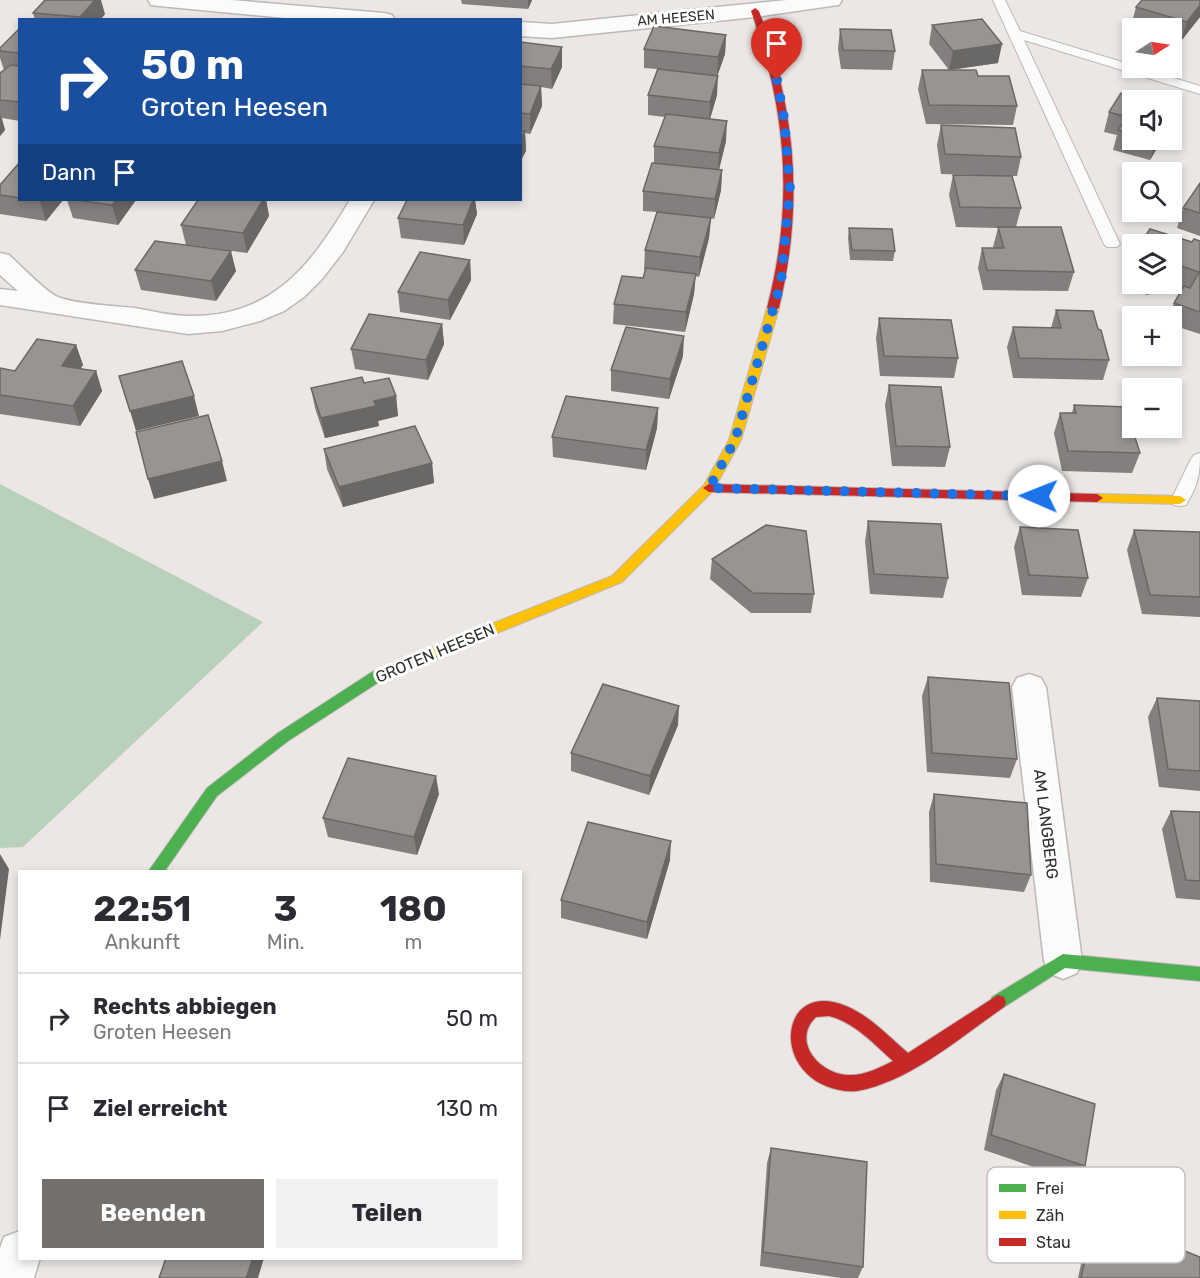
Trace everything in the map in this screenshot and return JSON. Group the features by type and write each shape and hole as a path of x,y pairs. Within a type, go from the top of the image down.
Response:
{"street":[{"path":"159,0 362,18"},
{"name":"AM HEESEN","path":"522,29 552,31 755,11 831,0"},
{"name":"GROTEN HEESEN","path":"156,870 212,792 284,737 377,676 617,579 709,488 735,440 781,282 790,189 784,118 773,61 755,11"},
{"path":"0,297 188,325 213,324 249,316 282,303 314,274 330,253 361,201"},
{"path":"0,261 48,304"},
{"path":"709,488 1180,500"},
{"name":"AM LANGBERG","path":"1029,687 1063,961"},
{"path":"905,1061 847,1017 829,1009 817,1008 803,1014 798,1022 796,1033 798,1045 807,1065 827,1081 854,1084 869,1081 905,1061 1063,961 1200,975"},
{"path":"12,1278 18,1259"}],"lane":[{"path":"999,0 1112,244"},
{"path":"1014,33 1200,90"},
{"path":"1180,500 1200,459"}],"green space":[{"path":"0,484 263,622 23,847 0,848"}],"building":[{"path":"45,0 95,0 80,17 33,13"},
{"path":"1142,0 1200,0 1200,5 1187,22 1182,21 1182,18 1173,18 1136,7"},
{"path":"982,19 1002,44 953,51 932,25"},
{"path":"654,26 726,35 718,57 644,49"},
{"path":"840,29 891,30 895,51 843,50"},
{"path":"18,30 18,53 0,51 0,48"},
{"path":"522,42 562,47 551,69 522,66"},
{"path":"11,65 18,66 18,102 0,100 0,73"},
{"path":"658,69 718,76 710,102 648,95"},
{"path":"922,70 976,70 978,76 1009,76 1017,106 929,105"},
{"path":"522,84 541,86 530,114 522,113"},
{"path":"1122,93 1122,116 1109,112"},
{"path":"666,114 727,121 719,153 654,146"},
{"path":"941,125 1015,128 1021,157 945,154"},
{"path":"652,163 722,170 715,199 643,191"},
{"path":"18,164 18,198 0,195 0,185"},
{"path":"953,175 1012,176 1021,208 960,207"},
{"path":"1200,183 1200,213 1183,208"},
{"path":"82,201 115,201 112,205"},
{"path":"197,201 262,201 243,233 181,225"},
{"path":"406,201 473,201 463,225 398,218"},
{"path":"657,212 711,218 700,257 645,250"},
{"path":"998,227 1061,227 1074,272 987,270 982,248 1004,248"},
{"path":"849,228 892,229 895,251 852,250"},
{"path":"1150,229 1166,234 1147,234"},
{"path":"1182,239 1192,242 1194,239 1200,241 1200,312 1174,303 1179,294 1182,294 1184,286 1190,288 1199,272 1182,266"},
{"path":"155,241 231,251 211,281 135,270"},
{"path":"420,252 470,260 448,300 398,292"},
{"path":"646,268 696,274 686,312 614,304 622,276 643,278"},
{"path":"1056,310 1093,311 1109,360 1019,358 1013,327 1061,328"},
{"path":"369,314 442,324 426,360 351,349"},
{"path":"879,318 951,320 958,358 884,356"},
{"path":"626,327 684,336 670,379 611,370"},
{"path":"37,339 76,345 62,366 96,371 73,406 0,395 0,368 15,371"},
{"path":"182,361 194,396 130,411 119,376"},
{"path":"362,377 364,383 389,378 396,396 374,401 376,406 321,418 311,388"},
{"path":"889,385 941,387 950,447 896,446"},
{"path":"566,396 658,408 646,450 552,437"},
{"path":"1074,405 1122,407 1122,438 1135,438 1140,453 1068,451 1060,413 1076,413"},
{"path":"208,415 222,461 148,479 136,432"},
{"path":"415,426 432,463 339,487 324,449"},
{"path":"868,521 941,524 948,578 874,574"},
{"path":"766,525 806,531 814,594 753,593 712,559"},
{"path":"1020,527 1078,530 1088,578 1029,575"},
{"path":"1134,530 1200,532 1200,597 1150,595"},
{"path":"928,677 1009,683 1017,759 932,753"},
{"path":"603,684 679,706 650,776 571,753"},
{"path":"1157,698 1200,701 1200,771 1168,769"},
{"path":"348,758 436,776 414,837 323,818"},
{"path":"934,794 1027,803 1031,875 936,864"},
{"path":"1171,811 1200,812 1200,881 1186,880"},
{"path":"588,822 671,841 647,922 561,900"},
{"path":"1004,1074 1095,1104 1085,1166 991,1135"},
{"path":"771,1148 867,1162 863,1267 763,1252"},
{"path":"1185,1251 1200,1257 1200,1278 1081,1278 1084,1263 1185,1263"},
{"path":"165,1260 252,1260 246,1278 159,1278"}],"traffic: fast":[{"path":"156,870 212,792 283,737 377,676 436,652"},
{"path":"998,1002 1063,961 1200,974"}],"traffic: slow":[{"path":"436,652 617,579 709,488 735,440 773,308"},
{"path":"1097,498 1180,500"}],"traffic: jam":[{"path":"755,11 773,63 779,93 789,186 785,248 773,308"},
{"path":"709,488 1097,498"},
{"path":"905,1061 871,1031 841,1012 831,1009 812,1010 804,1018 799,1028 800,1050 811,1067 832,1080 855,1083 870,1080 908,1062 998,1002"}],"route":[{"path":"777,80 784,118 790,189 781,282 735,440 709,488 1039,496"}]}
